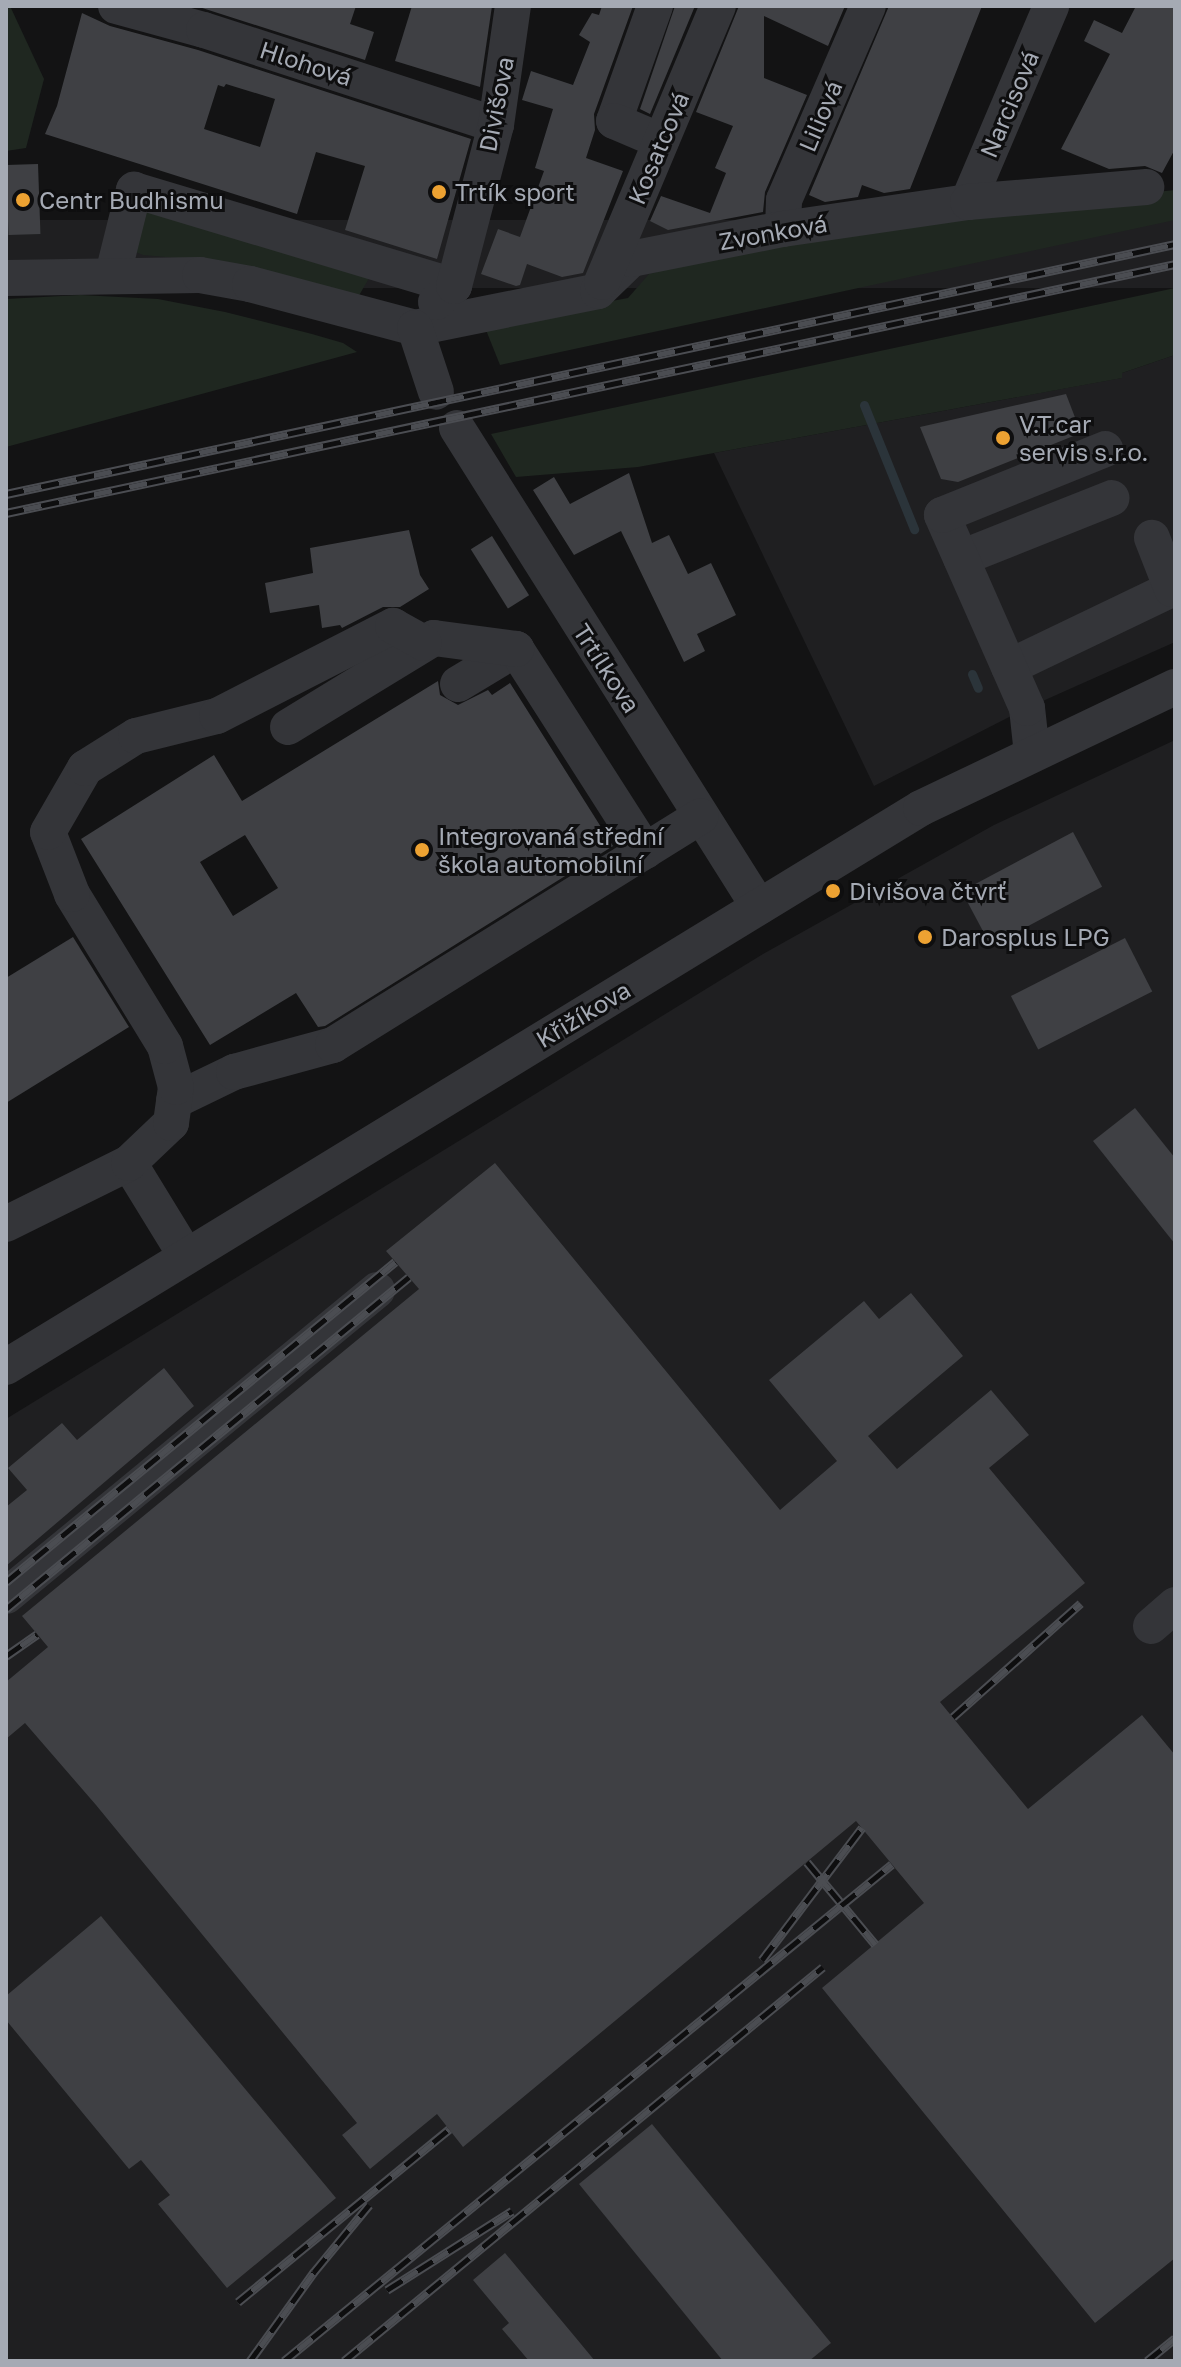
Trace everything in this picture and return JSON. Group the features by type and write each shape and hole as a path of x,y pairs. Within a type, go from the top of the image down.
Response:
{"street":[{"name":"Hlohová","path":"116,6 204,30 496,125"},
{"name":"Divišova","path":"415,328 454,286 496,125 513,6"},
{"path":"655,6 614,121 661,141"},
{"name":"Kosatcová","path":"598,291 718,6"},
{"name":"Liliová","path":"783,229 784,200 868,6"},
{"name":"Narcisová","path":"968,202 1051,6"},
{"name":"Zvonková","path":"598,291 631,259 783,229 968,202 1146,187"},
{"path":"113,274 134,190 454,286"},
{"path":"6,278 200,275 250,284 415,328 598,291"},
{"path":"415,328 436,392"},
{"name":"Trtílkova","path":"457,428 759,907"},
{"path":"1032,754 1027,708 942,515 1105,449"},
{"path":"961,558 1112,498"},
{"path":"1009,667 1172,589 1152,538"},
{"path":"6,1224 129,1163 171,1123 176,1087 165,1046 72,894 48,832 85,768 136,736 217,716 393,626 424,643"},
{"path":"288,727 434,638 516,649 645,851"},
{"path":"458,684 516,649"},
{"name":"Křižíkova","path":"6,1367 921,808 1175,687"},
{"path":"174,1101 234,1072 333,1045 701,816"},
{"path":"129,1163 186,1256"},
{"path":"6,1596 377,1290"}],"shaded area":[{"path":"6,6 10,6 44,79 26,148 6,151"},
{"path":"1175,190 1175,220 500,365 484,325 628,298 649,274 802,234 981,210"},
{"path":"151,201 372,273 357,299 211,261 143,255 136,252 133,225"},
{"path":"6,220 1175,220 1175,288 6,288"},
{"path":"1175,288 1175,355 1122,373 1122,378 638,467 516,477 491,434"},
{"path":"80,295 158,299 225,312 343,343 357,352 6,447 6,299"},
{"path":"1175,355 1175,642 1027,708 874,786 714,453 1121,378 1122,373"},
{"path":"1175,740 1175,2361 6,2361 6,1419 763,954 994,825"}],"building":[{"path":"196,6 356,6 350,24 374,32 365,60"},
{"path":"412,6 492,6 480,87 395,61"},
{"path":"602,6 633,6 594,114 595,130 586,158 623,171 583,273 562,277 527,264 520,285 516,286 481,274 498,229 520,237 544,171 535,168 553,109 522,100 531,71 573,85 590,42 579,35 592,13 599,15"},
{"path":"675,6 695,6 650,114 640,109"},
{"path":"739,6 845,6 828,46 764,16 764,78 807,95 765,192 763,212 668,230 650,221 661,196 710,213 726,173 715,168 733,126 696,112"},
{"path":"889,6 982,6 910,189 884,193 862,185 858,197 825,202 809,195"},
{"path":"1136,6 1175,6 1175,149 1162,173 1145,166 1109,169 1061,149 1110,54 1084,41 1094,20 1122,33"},
{"path":"82,13 110,26 198,50 471,139 437,259 345,230 365,166 316,152 297,214 45,134 57,106","holes":["226,84 275,99 260,147 204,129 218,85 224,87"]},
{"name":"Centr Budhismu","path":"38,164 40,234 8,235 6,165"},
{"path":"1066,394 1081,433 958,482 941,479 920,427"},
{"path":"629,473 652,543 669,535 688,574 711,563 736,615 697,634 705,651 684,662 621,531 574,555 533,490 554,477 570,504"},
{"path":"409,530 420,575 429,589 400,607 383,607 342,628 340,625 322,628 319,605 270,613 265,583 313,573 310,548"},
{"path":"492,536 529,595 508,609 471,549"},
{"name":"Integrovaná střední škola automobilní","path":"438,681 440,695 458,705 488,690 492,695 510,683 613,846 325,1026 318,1027 296,993 210,1045 81,839 214,755 242,801","holes":["245,835 278,888 233,916 200,862"]},
{"path":"1073,832 1102,887 991,946 962,891"},
{"path":"73,937 129,1027 6,1103 6,978"},
{"path":"1125,938 1152,991 1038,1050 1011,996"},
{"path":"1135,1108 1175,1158 1175,1244 1093,1141"},
{"path":"495,1163 780,1510 837,1461 769,1380 864,1301 879,1319 911,1293 963,1356 868,1436 897,1469 991,1390 1029,1435 989,1468 1085,1583 940,1702 1028,1809 1142,1715 1175,1755 1175,2258 1095,2323 822,1988 924,1903 856,1821 463,2147 437,2114 370,2169 342,2135 357,2123 96,1805 25,1723 6,1739 6,1682 48,1647 22,1616 419,1289 386,1251"},
{"path":"164,1368 194,1406 6,1566 6,1507 27,1490 8,1468 62,1423 77,1440"},
{"path":"101,1916 336,2198 227,2288 158,2204 170,2195 141,2160 129,2169 6,2020 6,1996"},
{"path":"652,2124 831,2343 809,2361 723,2361 579,2184"},
{"path":"505,2253 595,2361 529,2361 502,2329 509,2323 473,2280"}],"waterway":[{"path":"864,405 914,529"},
{"path":"972,674 978,688"}],"railway":[{"path":"6,494 1175,244"},
{"path":"6,513 1175,264"},
{"path":"6,1582 395,1262"},
{"path":"6,1609 409,1277"},
{"path":"953,1717 1081,1603"},
{"path":"6,1656 37,1634"},
{"path":"762,1960 862,1828"},
{"path":"807,1862 875,1944"},
{"path":"284,2361 892,1864"},
{"path":"344,2361 823,1967"},
{"path":"238,2302 449,2129"},
{"path":"250,2361 314,2272 369,2205"},
{"path":"387,2290 512,2211"},
{"path":"1147,2361 1175,2338"}],"place":[{"name":"Trtík sport","path":"439,192"},
{"name":"Centr Budhismu","path":"23,200"},
{"name":"V.T.car servis s.r.o.","path":"1003,438"},
{"name":"Integrovaná střední škola automobilní","path":"422,850"},
{"name":"Divišova čtvrť","path":"833,891"},
{"name":"Darosplus LPG","path":"925,937"}]}
